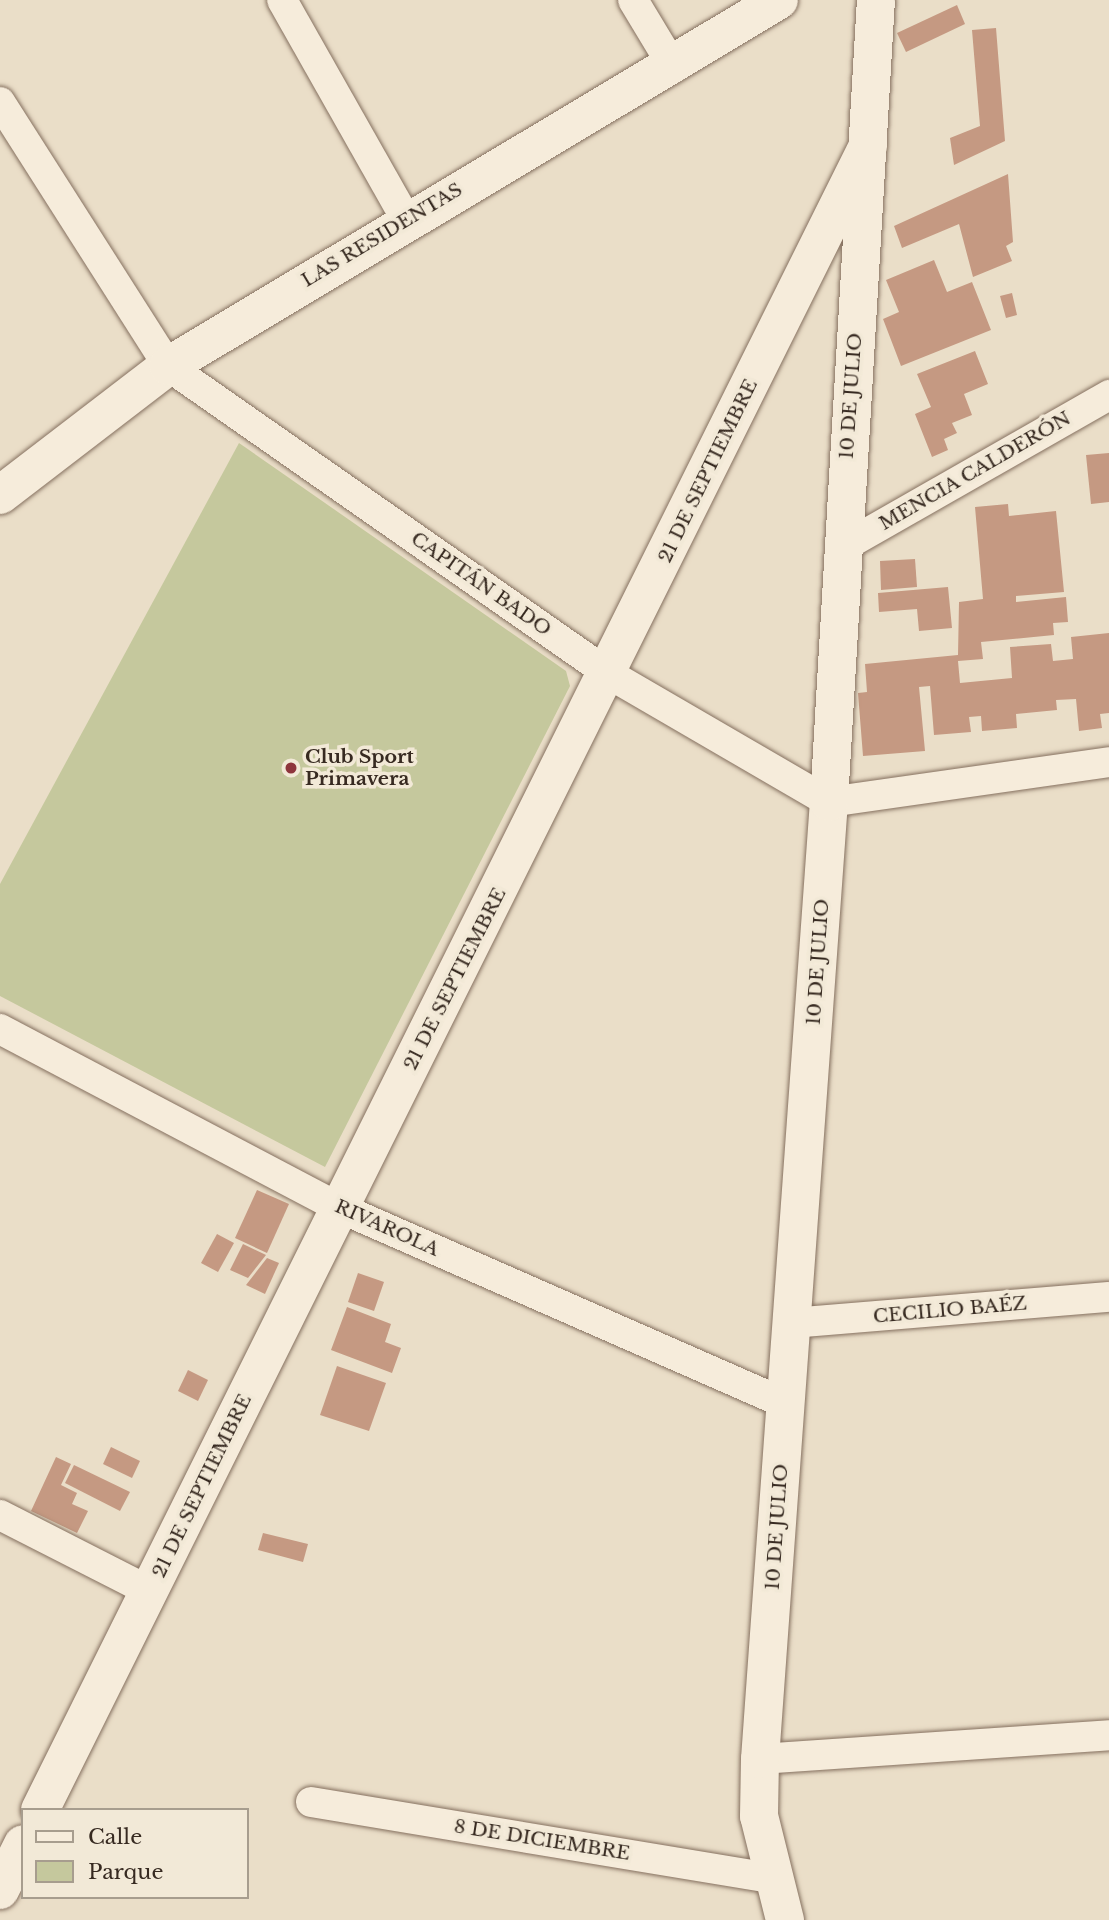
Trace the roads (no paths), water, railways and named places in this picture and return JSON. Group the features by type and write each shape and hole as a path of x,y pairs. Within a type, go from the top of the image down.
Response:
{"main road":[{"name":"LAS RESIDENTAS","path":"0,495 168,366 406,219 674,68 779,0"},
{"name":"10 DE JULIO","path":"785,1920 772,1878 759,1816 760,1759 829,802 841,548 876,0"},
{"name":"21 DE SEPTIEMBRE","path":"41,1808 609,674 868,146"},
{"path":"0,1890 21,1848"}],"street":[{"path":"282,0 406,219"},
{"path":"633,0 674,68"},
{"name":"CAPITÁN BADO","path":"0,102 168,366 609,674 829,802"},
{"name":"MENCIA CALDERÓN","path":"841,548 1109,395"},
{"path":"829,802 1109,762"},
{"name":"RIVAROLA","path":"0,1029 340,1208 785,1403"},
{"name":"CECILIO BAÉZ","path":"791,1323 1109,1297"},
{"path":"0,1515 149,1591"},
{"path":"760,1759 1109,1735"},
{"name":"8 DE DICIEMBRE","path":"311,1802 772,1878"}],"place":[{"name":"Club Sport Primavera","path":"291,768"}]}
